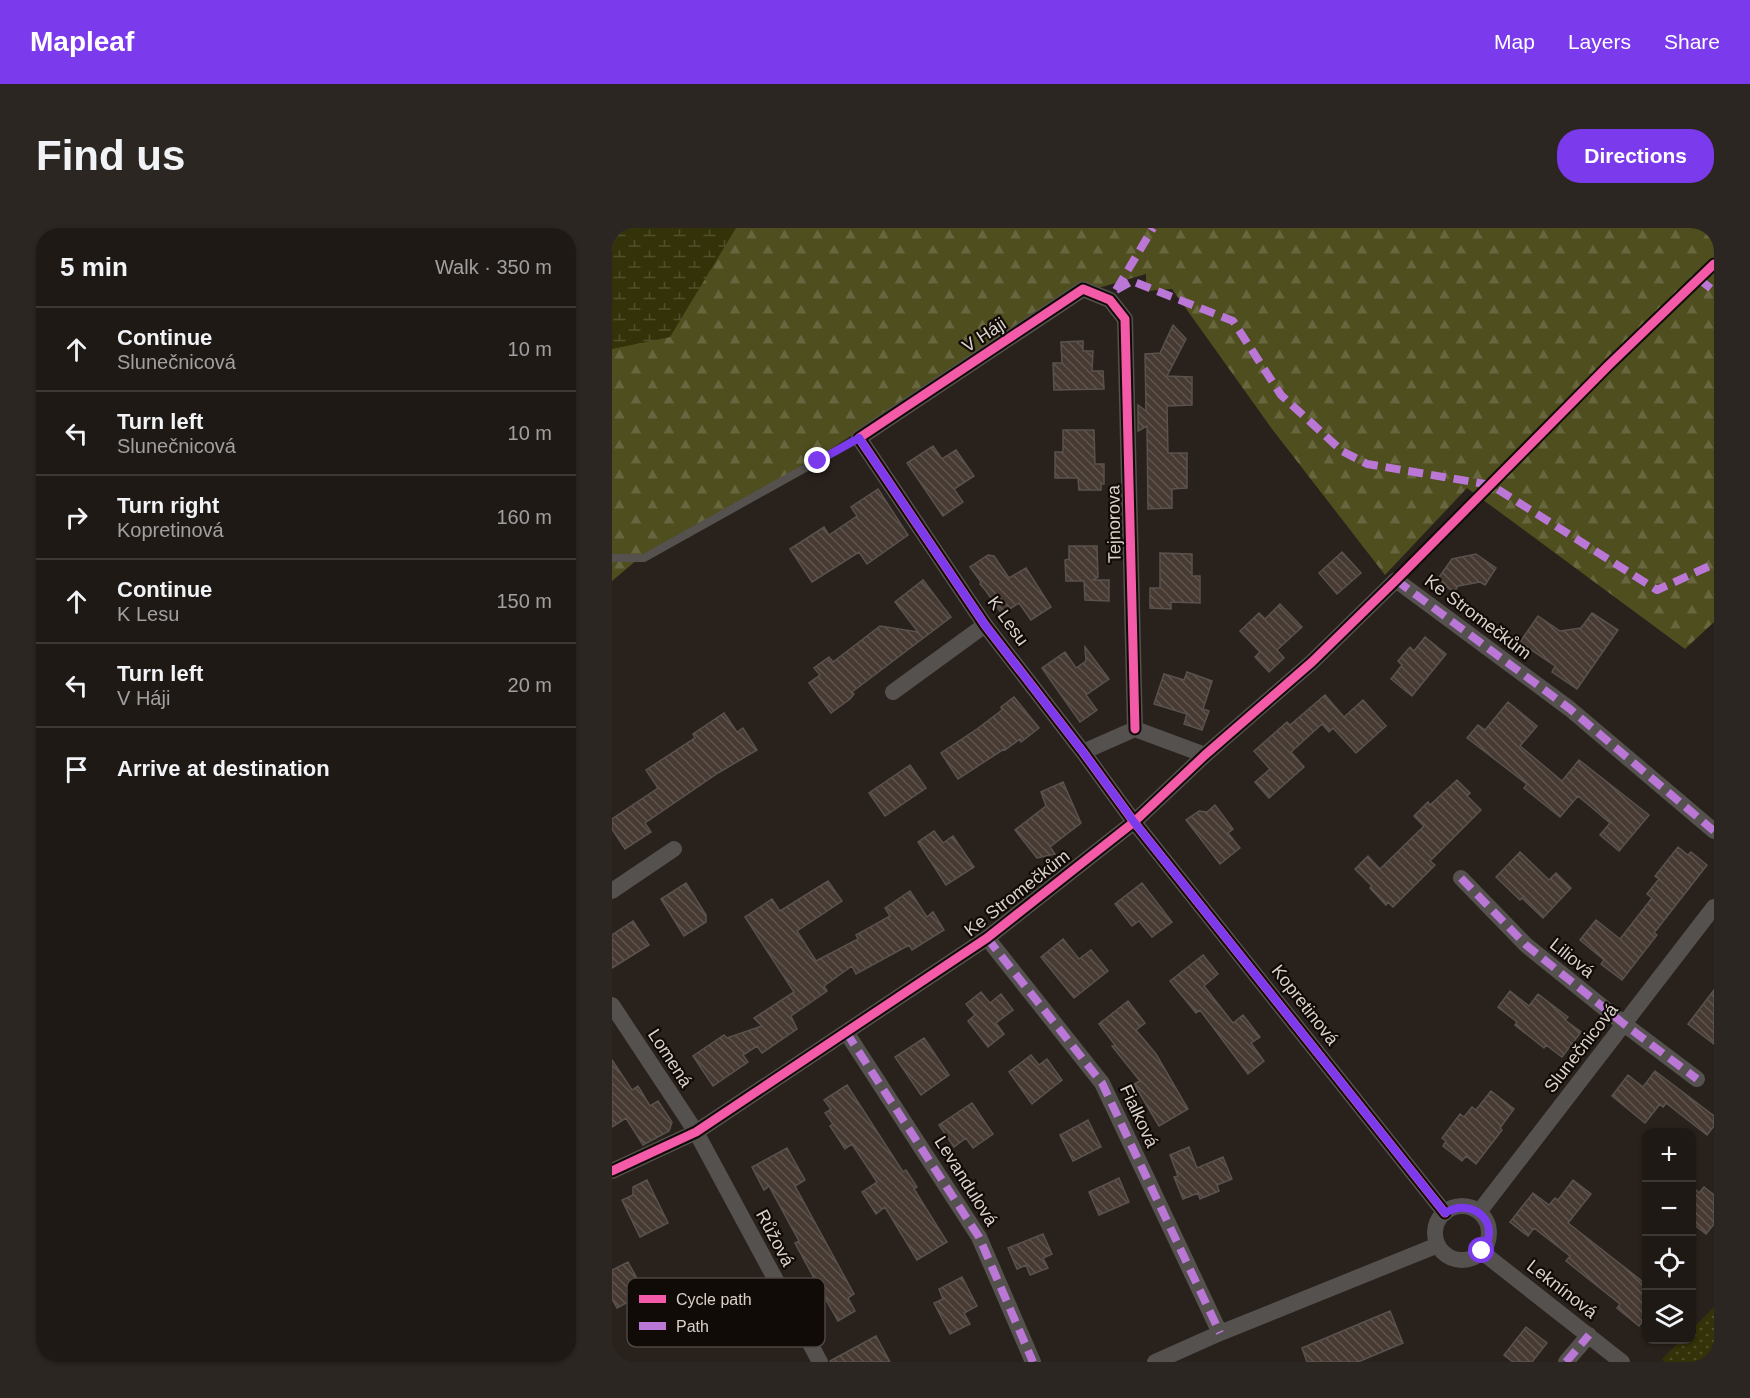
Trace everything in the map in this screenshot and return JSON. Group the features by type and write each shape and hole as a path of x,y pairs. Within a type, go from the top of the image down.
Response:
{"street":[{"name":"V Háji","path":"859,438 1083,289 1110,300 1125,319"},
{"name":"Tejnorova","path":"1125,319 1135,729"},
{"name":"K Lesu","path":"859,438 985,625 1134,822"},
{"name":"Ke Stromečkům","path":"612,1171 696,1132 987,938 1134,822 1205,755 1312,662 1396,580 1570,709 1714,831"},
{"path":"893,692 985,625"},
{"path":"1083,752 1135,729 1205,755"},
{"name":"Kopretinová","path":"1134,822 1445,1213"},
{"path":"612,891 674,849"},
{"name":"Liliová","path":"1461,878 1526,945 1697,1079"},
{"name":"Slunečnicová","path":"1479,1212 1714,907"},
{"name":"Fialková","path":"987,938 1102,1083 1220,1333"},
{"name":"Lomená","path":"612,1005 696,1132"},
{"name":"Levandulová","path":"846,1032 979,1237 1033,1362"},
{"name":"Růžová","path":"696,1132 775,1278"},
{"path":"1456,1207 1467,1207 1479,1212 1488,1227 1489,1238 1482,1251 1469,1260 1448,1257 1438,1245 1436,1229 1439,1219 1456,1207"},
{"path":"1155,1362 1220,1333 1438,1245"},
{"name":"Leknínová","path":"1482,1251 1589,1335 1566,1362"},
{"path":"1589,1335 1622,1362"},
{"name":"Růžová","path":"812,1347 820,1362"}],"lane":[{"name":"V Háji","path":"612,558 644,558 859,438"}],"green space":[{"path":"612,228 1714,228 1714,622 1685,649 1467,488 1385,575 1272,429 1172,289 1146,291 1146,274 1095,289 969,359 817,458 644,554 612,581"},
{"path":"612,228 736,228 670,337 612,349"},
{"path":"1714,1307 1714,1362 1664,1362 1662,1359 1677,1344 1696,1344 1696,1325"}],"building":[{"path":"1173,325 1186,339 1167,376 1192,377 1192,405 1167,406 1168,453 1187,453 1187,488 1172,489 1172,508 1148,509 1147,426 1138,431 1138,405 1146,411 1145,354 1160,353"},
{"path":"1083,341 1083,351 1093,351 1092,371 1103,371 1104,389 1054,390 1053,363 1062,363 1061,342"},
{"path":"1063,430 1094,430 1095,464 1104,464 1104,484 1101,484 1101,490 1079,490 1078,478 1055,478 1055,452 1063,452"},
{"path":"933,446 942,459 956,450 974,476 954,489 963,502 943,516 907,463"},
{"path":"878,489 908,535 867,564 859,552 812,582 790,549 824,527 829,535 857,516 851,507"},
{"path":"1069,546 1097,546 1098,577 1093,580 1109,580 1109,601 1085,600 1084,581 1066,581 1065,560 1069,559"},
{"path":"1342,552 1361,573 1337,594 1319,573"},
{"path":"1160,553 1192,554 1192,576 1200,576 1200,603 1171,602 1171,609 1150,608 1150,588 1160,588"},
{"path":"1476,554 1496,568 1485,585 1480,582 1458,586 1454,592 1437,580 1452,559"},
{"path":"988,555 994,556 1009,578 1026,568 1051,607 1031,620 1019,603 1002,614 970,567"},
{"path":"923,580 951,617 852,692 854,694 850,699 831,713 809,683 820,675 814,668 829,657 833,662 880,626 918,632 895,602"},
{"path":"1280,604 1302,627 1277,650 1284,658 1269,672 1255,657 1260,652 1240,631 1259,613 1265,619"},
{"path":"1592,613 1618,630 1577,689 1552,672 1555,666 1520,642 1538,616 1560,631 1581,628"},
{"path":"1425,637 1446,654 1412,696 1391,679 1402,665 1398,661 1410,647 1414,651"},
{"path":"1085,647 1109,679 1086,695 1097,710 1080,722 1042,668 1065,652 1076,668 1086,661"},
{"path":"1187,672 1212,681 1203,709 1209,711 1202,730 1184,724 1187,714 1154,704 1164,674 1184,680"},
{"path":"1325,695 1344,717 1363,700 1386,726 1356,753 1333,728 1329,732 1322,724 1291,752 1304,767 1269,798 1255,782 1270,769 1254,751 1287,722 1290,725"},
{"path":"1014,697 1039,728 1021,742 1020,739 958,779 941,753 1002,710 1001,707"},
{"path":"1508,702 1537,726 1520,746 1562,781 1579,760 1649,815 1619,851 1600,835 1610,823 1578,796 1560,817 1524,788 1527,784 1467,738 1478,725 1485,730"},
{"path":"724,713 737,732 743,728 757,750 718,773 645,823 651,832 625,849 612,829 612,819 658,788 646,770 695,738 693,734"},
{"path":"910,765 926,788 885,816 869,793"},
{"path":"1457,780 1470,793 1467,796 1481,810 1430,861 1435,865 1393,907 1388,902 1386,905 1355,869 1368,856 1380,869 1424,826 1414,816 1428,802 1430,805"},
{"path":"1063,782 1081,823 1050,847 1055,854 1037,858 1015,830 1046,806 1041,792"},
{"path":"1215,805 1233,829 1228,833 1240,848 1220,864 1186,820 1199,811 1207,812"},
{"path":"934,831 943,843 953,836 974,867 946,885 918,842"},
{"path":"1678,847 1688,855 1691,852 1707,865 1654,933 1657,935 1622,980 1601,964 1604,960 1580,940 1596,920 1620,939 1652,898 1647,894 1659,879 1655,876"},
{"path":"1520,852 1549,880 1556,873 1571,888 1543,918 1496,877"},
{"path":"828,881 842,901 797,931 816,961 858,939 856,935 890,916 885,908 910,891 927,917 933,912 944,930 912,950 909,945 856,974 852,966 824,986 827,991 791,1016 797,1029 762,1053 757,1046 743,1055 748,1062 713,1086 693,1056 724,1035 727,1038 762,1026 754,1018 794,992 745,917 772,899 780,911"},
{"path":"686,883 706,915 706,922 684,936 661,899"},
{"path":"1142,883 1172,922 1152,937 1139,921 1132,926 1115,904"},
{"path":"633,921 649,945 612,968 612,935"},
{"path":"1063,939 1079,959 1091,950 1108,971 1074,998 1041,957"},
{"path":"1203,955 1218,974 1204,986 1233,1023 1243,1015 1260,1037 1251,1043 1264,1061 1248,1074 1200,1010 1196,1013 1170,981"},
{"path":"1714,990 1714,1044 1688,1024"},
{"path":"1510,991 1529,1006 1538,994 1568,1017 1565,1020 1581,1032 1562,1057 1546,1045 1544,1048 1515,1025 1517,1022 1498,1007"},
{"path":"981,992 990,1003 1001,994 1013,1010 996,1023 1004,1034 988,1047 968,1021 975,1015 966,1004"},
{"path":"1128,1001 1145,1023 1136,1030 1156,1054 1188,1109 1159,1126 1134,1084 1140,1081 1112,1046 1115,1045 1099,1024"},
{"path":"924,1038 949,1075 921,1095 895,1057"},
{"path":"1031,1055 1039,1065 1047,1059 1062,1080 1032,1104 1009,1072"},
{"path":"612,1060 632,1090 638,1086 650,1106 658,1101 672,1122 669,1131 643,1145 626,1118 612,1127"},
{"path":"1655,1071 1714,1116 1714,1126 1707,1135 1666,1103 1663,1107 1660,1104 1645,1123 1612,1096 1628,1075 1643,1087"},
{"path":"847,1085 903,1172 906,1170 917,1187 914,1189 947,1242 917,1260 885,1207 876,1214 862,1192 877,1182 852,1144 845,1149 830,1126 833,1124 825,1113 831,1109 824,1100"},
{"path":"1491,1091 1514,1109 1500,1128 1502,1130 1476,1164 1466,1156 1462,1161 1443,1146 1446,1141 1442,1138 1460,1114 1464,1117 1472,1107 1476,1110"},
{"path":"972,1103 993,1134 973,1148 966,1138 954,1147 939,1125"},
{"path":"1088,1120 1101,1147 1073,1161 1060,1135"},
{"path":"1189,1147 1197,1168 1223,1157 1232,1179 1217,1185 1219,1191 1200,1199 1198,1193 1183,1199 1174,1177 1178,1176 1170,1155"},
{"path":"787,1148 805,1180 795,1186 854,1294 848,1298 855,1311 838,1321 825,1298 825,1278 814,1278 795,1243 799,1241 769,1186 764,1190 752,1167"},
{"path":"1119,1178 1129,1202 1099,1215 1089,1192"},
{"path":"647,1180 668,1223 640,1237 622,1200 633,1195 633,1187"},
{"path":"1573,1180 1591,1194 1568,1223 1642,1281 1642,1322 1639,1326 1617,1308 1620,1304 1566,1261 1570,1256 1534,1228 1528,1236 1510,1222 1533,1193 1549,1205 1555,1198 1558,1200"},
{"path":"1704,1187 1714,1195 1714,1224 1706,1234 1696,1226 1696,1190 1699,1193"},
{"path":"1043,1234 1052,1254 1043,1258 1048,1268 1030,1275 1026,1265 1017,1269 1008,1248"},
{"path":"628,1262 637,1278 627,1278 627,1303 617,1308 612,1299 612,1270"},
{"path":"962,1277 977,1306 964,1313 970,1324 950,1334 934,1303 943,1299 939,1289"},
{"path":"1390,1311 1403,1343 1358,1362 1307,1362 1302,1348"},
{"path":"1526,1327 1547,1343 1532,1362 1513,1362 1504,1355"},
{"path":"876,1336 890,1362 830,1362 830,1361"}],"marked path":[{"path":"1116,290 1153,228"},
{"path":"1699,279 1714,291"},
{"path":"1116,290 1132,281 1233,321 1281,395 1342,451 1367,464 1491,485 1657,590 1714,564"},
{"path":"1396,580 1570,709 1714,831"},
{"path":"1461,878 1526,945 1697,1079"},
{"path":"987,938 1102,1083 1220,1333"},
{"path":"846,1032 979,1237 1033,1362"},
{"path":"1566,1362 1589,1335"}],"cycle path":[{"path":"612,1171 696,1132 987,938 1134,822 1205,755 1312,662 1609,365 1714,264"},
{"path":"1135,729 1125,319 1110,300 1083,289 859,438 985,625 1134,822 1445,1213"}],"route":[{"path":"818,461 859,438 985,625 1134,822 1445,1213 1456,1207 1467,1207 1477,1210 1484,1218 1489,1238 1482,1251"}]}
